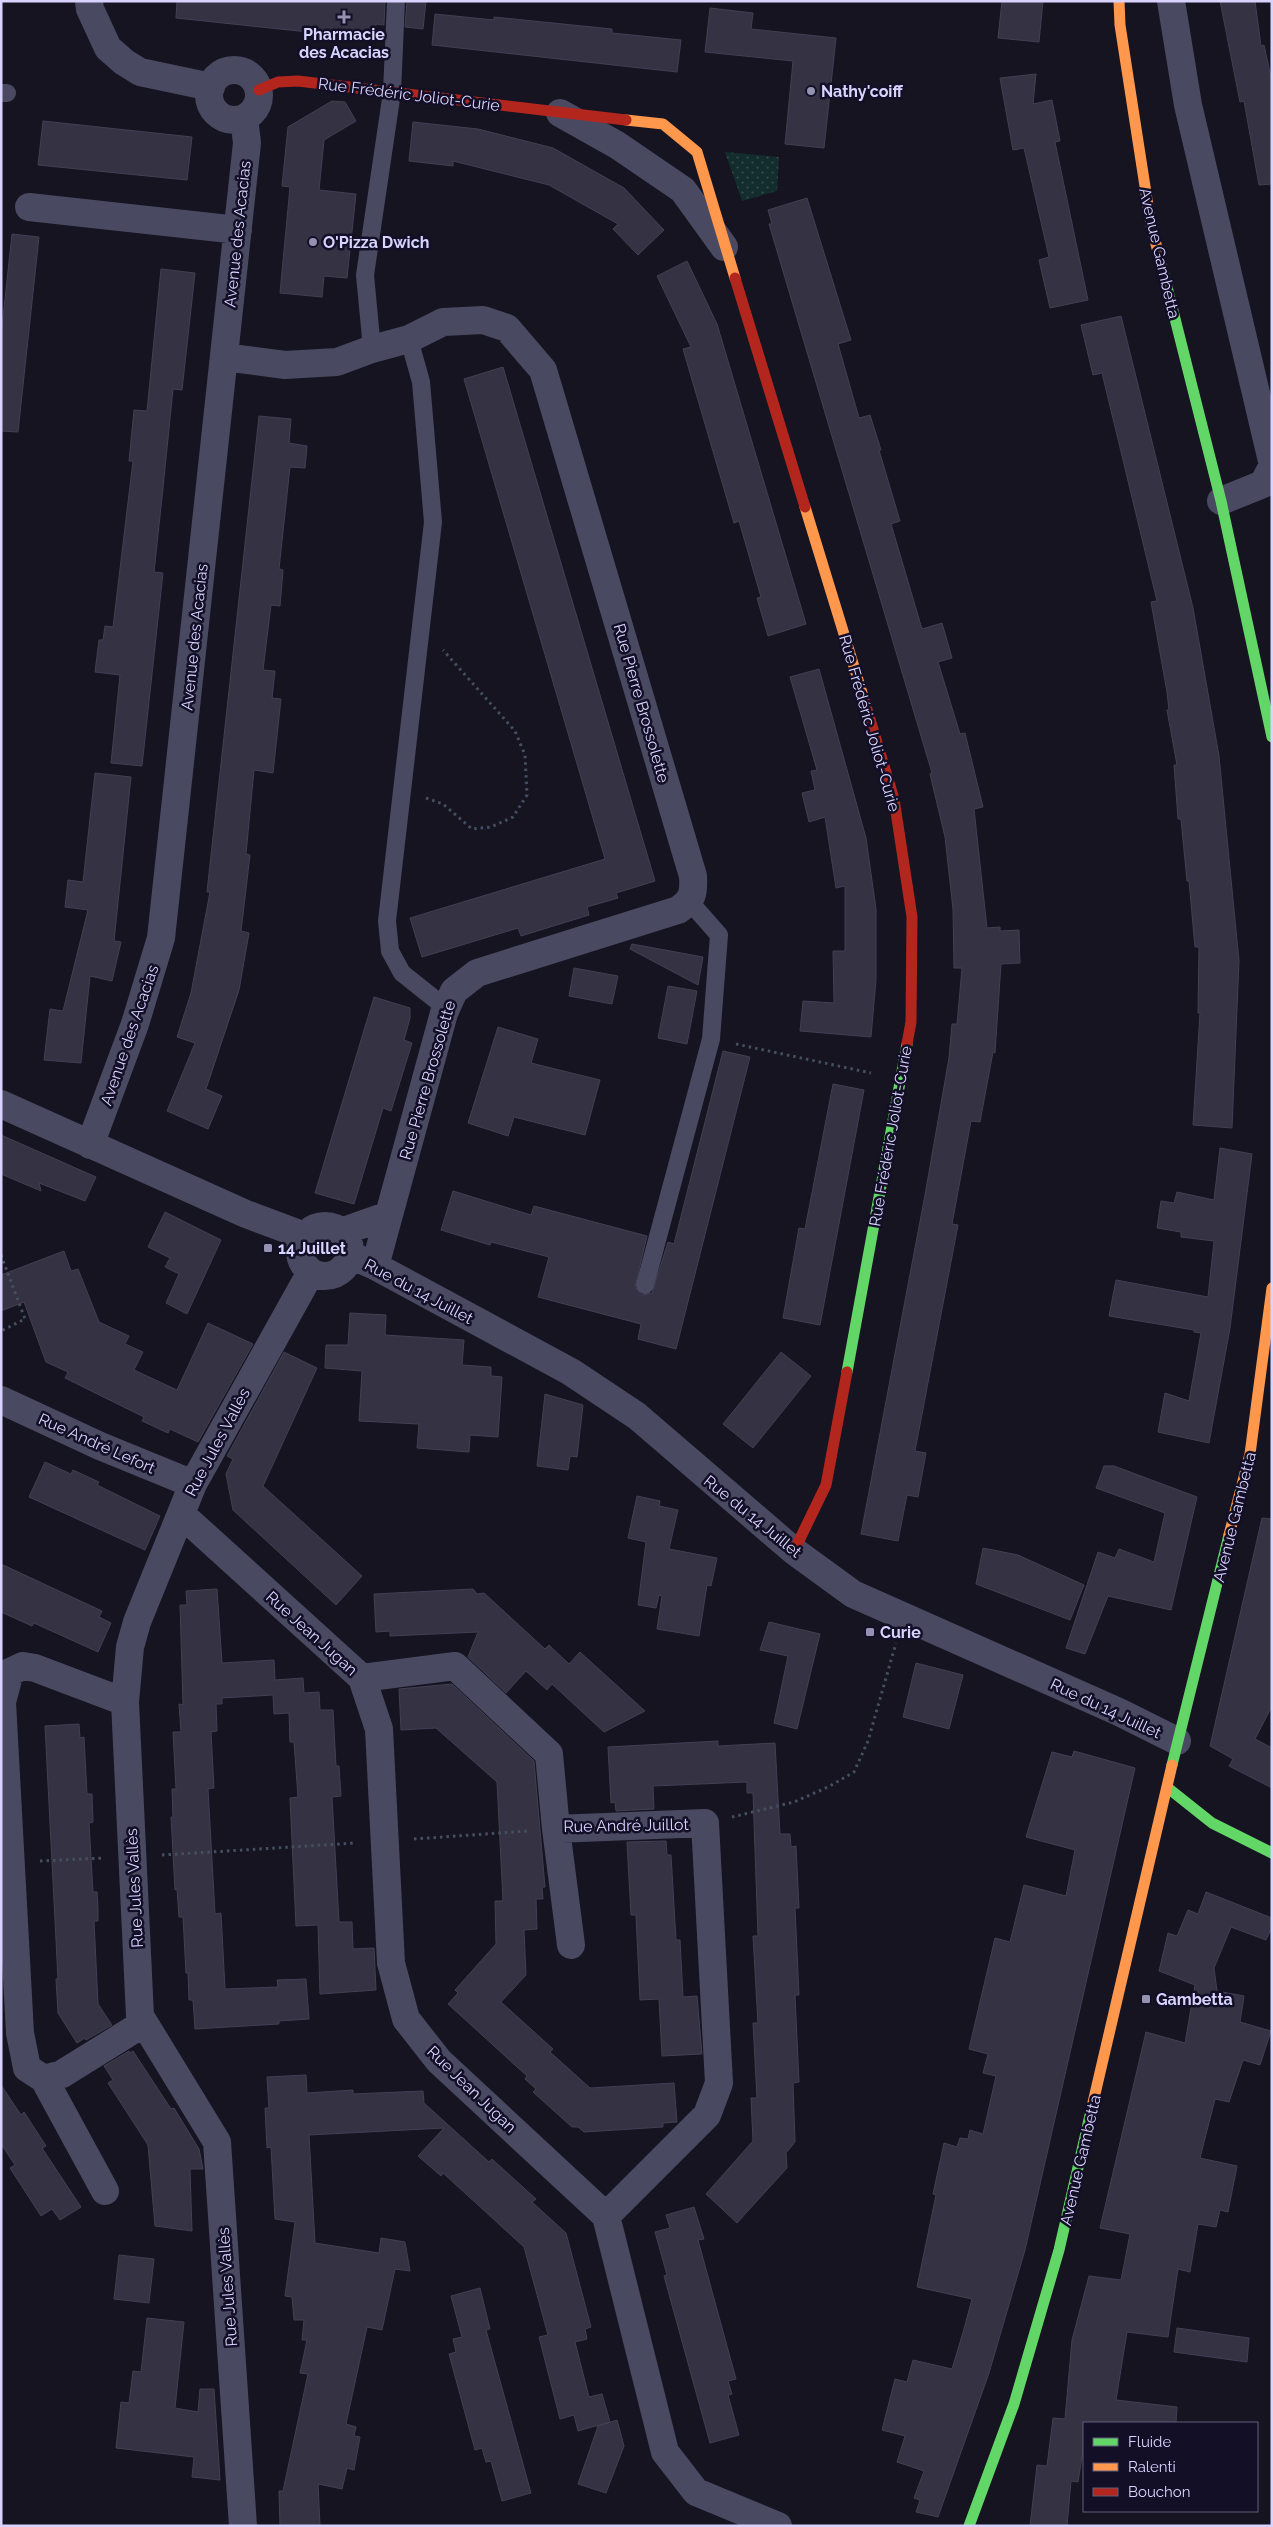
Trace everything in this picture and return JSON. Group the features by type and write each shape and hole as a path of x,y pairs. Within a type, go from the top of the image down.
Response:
{"street":[{"path":"90,1 90,9 108,48 124,62 140,72 211,87"},
{"name":"Avenue Gambetta","path":"1119,1 1120,25 1151,225 1221,501 1272,737"},
{"path":"1171,1 1188,105 1272,461"},
{"path":"235,70 250,76 259,90 256,106 244,118 236,120 220,115 210,103 211,87 220,74 235,70"},
{"name":"Rue Frédéric Joliot-Curie","path":"259,90 278,82 298,81 663,124 697,152 894,799 912,917 911,1022 826,1485 794,1551"},
{"name":"Rue Frédéric Joliot-Curie","path":"560,113 617,145 683,190 730,256"},
{"name":"Avenue des Acacias","path":"90,1145 135,1024 161,938 247,143 244,118"},
{"path":"29,207 238,230"},
{"name":"Rue Pierre Brossolette","path":"224,357 285,365 337,362 372,349 409,339 443,322 483,320 507,328 543,370 693,876 694,891 690,902 678,910 477,973 454,991 446,1008 375,1266"},
{"path":"1221,501 1262,484 1272,467"},
{"path":"1,1104 246,1214 305,1236"},
{"path":"345,1244 388,1215"},
{"path":"318,1227 334,1228 345,1244 347,1263 335,1274 327,1276 311,1272 301,1259 300,1251 305,1236 318,1227"},
{"name":"Rue du 14 Juillet","path":"345,1244 375,1266 570,1372 637,1416 695,1469 794,1551 853,1594 1119,1712 1177,1741"},
{"name":"Rue Jules Vallès","path":"243,2526 217,2142 140,2016 125,1702 130,1646 137,1622 192,1484 311,1272"},
{"name":"Avenue Gambetta","path":"969,2526 1014,2404 1059,2250 1122,1973 1168,1788 1177,1741 1250,1454 1272,1288"},
{"name":"Rue André Lefort","path":"1,1400 100,1446 192,1484"},
{"name":"Rue Jean Jugan","path":"181,1514 362,1678 379,1729 391,1963 406,2019 439,2061 606,2216"},
{"path":"105,2191 44,2080 28,2068 20,2033 2,1702 10,1672 23,1666 35,1668 125,1702"},
{"name":"Rue André Juillot","path":"362,1678 455,1666 549,1754 556,1829 705,1823 718,2084 707,2115 606,2216"},
{"path":"1168,1788 1212,1823 1272,1853"},
{"path":"556,1829 571,1945"},
{"path":"44,2080 62,2074 144,2023"},
{"path":"606,2216 665,2452 696,2492 778,2526"}],"lane":[{"path":"372,349 365,275 392,92 396,1"},
{"path":"409,339 421,382 433,522 387,921 390,951 402,972 446,1008"},
{"path":"645,1286 711,1039 719,935 690,902"}],"path":[{"path":"402,792 443,804 472,829 491,827 513,817 527,795 525,755 515,731 421,626"},
{"path":"711,1039 901,1079"},
{"path":"1,1255 25,1319 1,1332"},
{"path":"705,1823 794,1802 828,1787 854,1772 868,1740 903,1616"},
{"path":"10,1862 133,1857 385,1842 556,1829"}],"green space":[{"path":"725,152 779,157 777,191 742,201"}],"building":[{"path":"177,1 385,1 384,25 376,24 374,39 176,18"},
{"path":"407,1 426,1 423,29 405,27"},
{"path":"1002,1 1043,1 1039,42 998,38"},
{"path":"1220,1 1255,1 1261,46 1264,45 1272,82 1272,184 1259,185 1244,101 1240,102"},
{"path":"710,8 753,13 751,29 836,38 824,148 785,144 793,61 705,52"},
{"path":"435,14 494,20 494,17 612,29 612,33 681,40 677,72 432,45"},
{"path":"1036,74 1033,104 1052,100 1060,141 1055,142 1088,300 1050,308 1039,260 1049,257 1024,148 1013,150 1000,78"},
{"path":"332,101 345,102 356,121 324,140 319,190 356,194 347,278 324,276 322,297 280,293 290,187 282,186 288,127"},
{"path":"43,121 192,137 187,180 38,165"},
{"path":"413,122 478,129 553,148 624,188 664,230 638,255 613,229 618,224 549,185 453,161 453,166 409,161"},
{"path":"807,198 851,340 838,344 859,418 870,415 881,450 879,450 900,521 891,524 922,629 942,623 952,658 938,662 960,734 965,733 983,807 974,809 987,928 1000,927 1000,931 1019,930 1020,963 1001,964 995,1053 993,1052 980,1122 971,1121 952,1224 958,1225 915,1451 926,1453 918,1497 907,1495 898,1541 861,1534 925,1195 949,1058 952,1024 957,1024 962,968 954,968 953,909 945,837 930,774 932,773 769,224 772,224 768,210"},
{"path":"12,234 39,237 18,432 1,431 1,336"},
{"path":"687,261 717,324 806,624 768,636 757,598 761,597 739,521 734,523 683,349 691,347 657,276"},
{"path":"161,269 195,273 182,390 173,389 154,572 163,573 142,766 111,763 120,675 95,672 99,640 103,640 105,626 113,627 133,461 129,461 134,410 147,411"},
{"path":"1121,316 1193,608 1219,756 1239,961 1232,1128 1193,1125 1200,1013 1198,1013 1199,947 1195,947 1181,819 1178,819 1174,765 1177,765 1167,710 1169,710 1167,692 1151,602 1157,601 1102,373 1093,375 1081,325"},
{"path":"503,367 655,881 616,893 618,898 587,907 589,915 521,936 518,928 422,957 410,918 605,859 464,379"},
{"path":"259,416 291,419 289,443 307,446 305,468 290,467 279,569 283,570 280,606 271,605 263,670 275,671 272,698 281,699 273,773 254,770 246,854 250,855 241,931 249,933 239,990 206,1089 222,1096 208,1129 167,1111 195,1043 177,1037 191,993 210,892 207,892"},
{"path":"819,669 866,838 876,909 876,980 871,1037 800,1031 803,1001 834,1003 833,951 845,951 845,886 836,888 825,817 809,822 802,793 815,790 811,771 817,770 790,677"},
{"path":"95,773 131,777 114,941 121,942 112,981 90,976 81,1063 44,1060 50,1009 63,1011 88,910 65,907 68,880 83,882"},
{"path":"632,944 703,957 698,985 630,949"},
{"path":"574,968 618,976 612,1004 569,996"},
{"path":"668,986 697,991 687,1044 658,1038"},
{"path":"374,997 410,1008 410,1018 404,1040 412,1043 391,1111 383,1108 354,1204 315,1193"},
{"path":"498,1027 538,1039 531,1063 600,1080 585,1135 514,1117 508,1136 468,1123"},
{"path":"723,1051 750,1057 676,1349 638,1339 641,1324 538,1297 549,1257 491,1242 490,1245 441,1230 453,1191 531,1215 534,1206 647,1236 635,1287 642,1295 652,1293 668,1242 674,1244"},
{"path":"833,1084 864,1090 820,1325 783,1318 799,1228 805,1229"},
{"path":"1,1135 96,1177 85,1201 39,1183 41,1191 1,1174"},
{"path":"1220,1148 1252,1154 1230,1328 1209,1443 1158,1432 1165,1393 1189,1401 1201,1333 1194,1332 1194,1330 1109,1316 1116,1280 1208,1297 1214,1241 1181,1237 1181,1232 1157,1228 1161,1201 1174,1203 1177,1192 1214,1200"},
{"path":"165,1212 221,1240 187,1314 166,1303 179,1274 165,1267 170,1258 148,1247"},
{"path":"64,1251 71,1271 78,1269 99,1322 129,1336 125,1344 143,1352 134,1370 177,1390 208,1323 253,1344 198,1442 170,1429 168,1433 142,1421 144,1417 65,1378 68,1372 46,1362 24,1302 1,1311 1,1275"},
{"path":"350,1313 386,1315 385,1335 464,1340 462,1365 491,1367 491,1376 502,1377 498,1437 470,1435 469,1452 417,1448 419,1424 359,1421 362,1371 325,1368 326,1345 348,1345"},
{"path":"284,1352 317,1368 263,1486 362,1576 336,1605 233,1510 226,1474 233,1459 227,1456"},
{"path":"781,1352 811,1376 753,1448 723,1424"},
{"path":"545,1394 583,1405 577,1457 570,1456 568,1470 537,1466"},
{"path":"45,1462 71,1474 73,1470 99,1482 97,1485 160,1516 145,1550 29,1497"},
{"path":"1104,1466 1114,1466 1197,1497 1171,1610 1108,1596 1085,1654 1066,1648 1098,1552 1115,1558 1119,1549 1154,1562 1165,1513 1096,1488"},
{"path":"637,1496 660,1501 659,1506 678,1510 669,1549 717,1558 711,1586 707,1585 699,1636 657,1629 662,1596 659,1595 656,1608 638,1605 646,1542 628,1538"},
{"path":"1262,1518 1272,1519 1272,1706 1255,1739 1272,1748 1272,1788 1229,1766 1233,1759 1210,1746"},
{"path":"983,1548 1018,1555 1084,1585 1070,1620 976,1584"},
{"path":"1,1564 102,1611 99,1617 111,1623 98,1652 34,1623 32,1626 1,1612"},
{"path":"217,1589 222,1663 274,1660 275,1680 303,1678 304,1693 319,1692 320,1710 333,1710 336,1766 339,1766 341,1796 332,1797 339,1922 352,1922 353,1949 374,1948 376,1990 320,1994 318,1925 296,1926 290,1798 298,1797 294,1742 290,1742 289,1713 274,1714 273,1695 222,1698 222,1704 216,1704 217,1731 211,1732 214,1788 208,1789 215,1914 221,1913 225,1989 278,1987 277,1980 306,1979 309,2019 279,2021 279,2024 195,2029 193,2000 189,2000 188,1973 186,1973 183,1917 179,1917 177,1889 175,1890 171,1817 173,1817 172,1789 176,1789 173,1732 181,1732 179,1704 183,1705 180,1605 187,1605 186,1591"},
{"path":"473,1589 477,1594 484,1593 545,1649 549,1645 569,1664 580,1652 645,1711 604,1732 552,1684 547,1690 526,1671 506,1693 468,1657 478,1632 390,1636 390,1631 376,1632 374,1594"},
{"path":"769,1622 820,1634 797,1729 774,1723 788,1656 760,1650"},
{"path":"916,1663 963,1675 949,1729 903,1717"},
{"path":"452,1684 534,1761 545,1887 542,1887 543,1899 536,1899 537,1929 524,1930 526,1975 501,2002 553,2049 550,2052 590,2088 674,2083 677,2122 663,2123 663,2127 584,2132 578,2127 572,2127 533,2092 536,2089 525,2079 527,2076 448,2004 458,1993 455,1990 496,1944 495,1901 503,1901 497,1782 436,1728 401,1730 399,1689"},
{"path":"79,1724 80,1738 84,1737 87,1794 92,1794 93,1822 89,1823 93,1892 97,1892 98,1907 98,1921 94,1921 98,2004 112,2025 77,2043 58,2013 56,1979 58,1979 45,1726"},
{"path":"718,1741 718,1746 775,1743 780,1834 790,1834 791,1847 796,1846 799,1908 795,1908 799,1995 795,1995 799,2082 793,2083 795,2142 786,2153 787,2168 737,2223 706,2194 753,2141 751,2098 757,2098 753,2023 758,2023 753,1936 758,1936 753,1793 747,1793 747,1782 653,1786 654,1809 616,1811 615,1802 611,1803 608,1747"},
{"path":"1074,1751 1135,1768 1025,2250 989,2373 938,2517 916,2512 920,2500 914,2498 924,2471 897,2462 905,2436 882,2430 895,2379 907,2382 913,2360 952,2369 964,2329 972,2299 917,2287 936,2195 933,2194 944,2143 957,2147 960,2138 968,2139 970,2130 983,2134 996,2076 983,2073 988,2054 969,2049 995,1938 1010,1942 1024,1885 1066,1896 1075,1850 1026,1837 1052,1752 1072,1757"},
{"path":"666,1841 667,1855 671,1855 676,1940 680,1940 683,1997 697,1996 702,2054 662,2056 659,1999 640,2000 636,1915 631,1915 627,1842"},
{"path":"1206,1892 1272,1918 1272,1927 1266,1940 1231,1927 1214,1968 1217,1991 1244,1996 1240,2022 1271,2031 1260,2065 1243,2060 1229,2102 1215,2099 1200,2158 1237,2166 1228,2212 1220,2210 1216,2227 1198,2224 1190,2272 1178,2269 1168,2337 1127,2332 1116,2400 1177,2407 1176,2422 1083,2422 1083,2450 1078,2482 1071,2481 1067,2526 1030,2526 1037,2465 1047,2466 1053,2418 1065,2419 1072,2340 1089,2276 1121,2280 1130,2234 1100,2228 1146,2032 1185,2043 1195,1985 1159,1971 1168,1933 1177,1936 1188,1910 1198,1914"},
{"path":"129,2051 130,2053 133,2051 171,2109 174,2108 199,2149 203,2169 190,2169 192,2231 155,2226 148,2145 108,2083 113,2080 104,2066"},
{"path":"306,2075 307,2093 353,2090 353,2094 423,2091 424,2103 489,2162 492,2159 536,2199 532,2202 566,2233 591,2327 585,2329 587,2339 575,2342 589,2397 602,2394 610,2422 578,2431 574,2415 560,2419 539,2337 548,2335 524,2247 443,2173 441,2176 418,2156 444,2128 309,2135 315,2243 379,2253 381,2238 405,2242 410,2271 395,2269 382,2330 367,2327 346,2424 356,2427 354,2436 360,2437 354,2470 347,2468 342,2489 318,2484 320,2526 280,2526 279,2491 283,2491 308,2374 300,2373 307,2340 302,2340 304,2320 294,2320 292,2297 285,2296 295,2222 275,2219 271,2147 267,2148 265,2108 269,2108 267,2077"},
{"path":"1,2085 21,2115 24,2112 46,2146 42,2148 81,2207 60,2220 52,2209 41,2216 10,2168 15,2165 1,2144"},
{"path":"694,2207 704,2239 698,2240 736,2379 728,2381 732,2394 728,2395 739,2435 710,2443 664,2276 667,2275 655,2232 670,2228 666,2215"},
{"path":"119,2255 154,2259 149,2303 114,2299"},
{"path":"480,2288 490,2329 486,2330 531,2493 502,2501 491,2461 486,2462 482,2448 475,2450 449,2354 456,2352 453,2339 462,2337 451,2296"},
{"path":"147,2318 184,2322 175,2408 198,2412 200,2389 214,2389 220,2480 192,2477 194,2457 116,2448 121,2402 129,2403 133,2371 141,2372"},
{"path":"1177,2328 1249,2338 1247,2362 1174,2352"},
{"path":"617,2420 624,2446 606,2493 578,2484 598,2426"}],"traffic: fast":[{"path":"1163,271 1221,501 1272,737"},
{"path":"847,1372 907,1044"},
{"path":"1172,1765 1229,1535"},
{"path":"1168,1788 1212,1823 1272,1853"},
{"path":"969,2526 1014,2404 1059,2250 1091,2111"}],"traffic: slow":[{"path":"1119,1 1120,25 1151,225 1163,271"},
{"path":"626,120 663,124 697,152 735,278"},
{"path":"805,507 863,696"},
{"path":"1229,1535 1250,1454 1272,1288"},
{"path":"1091,2111 1172,1765"}],"traffic: jam":[{"path":"259,90 278,82 298,81 626,120"},
{"path":"735,278 805,507"},
{"path":"863,696 894,799 912,917 911,1022 907,1044"},
{"path":"794,1551 826,1485 847,1372"}],"place":[{"name":"Pharmacie des Acacias","path":"344,17"},
{"name":"Nathy'coiff","path":"811,91"},
{"name":"O'Pizza Dwich","path":"313,242"},
{"name":"14 Juillet","path":"268,1248"},
{"name":"Curie","path":"870,1632"},
{"name":"Gambetta","path":"1146,1999"}]}
